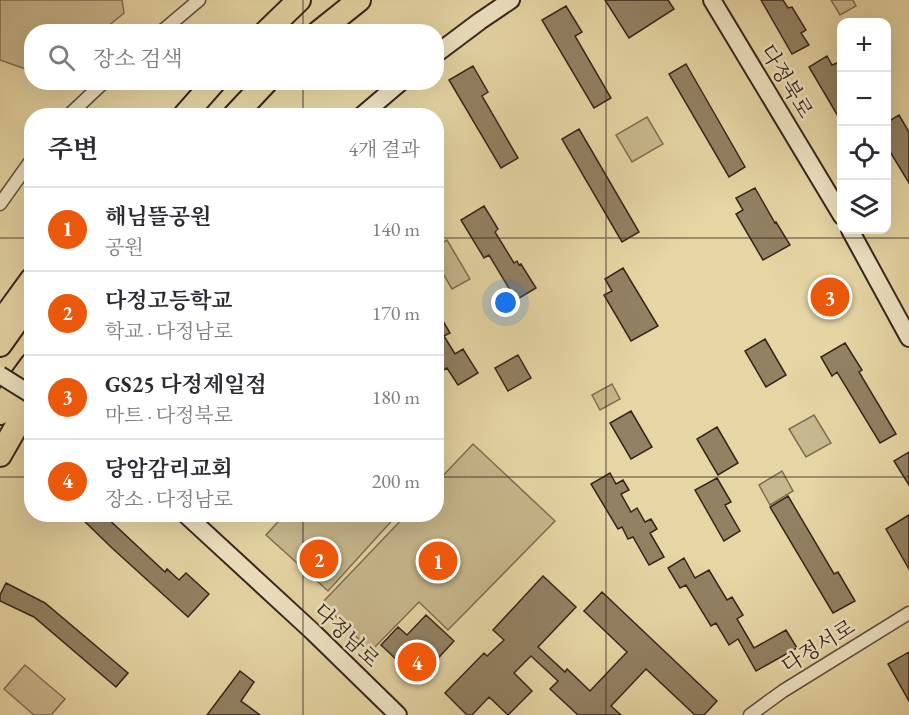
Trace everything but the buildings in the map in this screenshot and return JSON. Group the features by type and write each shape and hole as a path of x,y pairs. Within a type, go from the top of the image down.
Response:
{"highway":[{"path":"274,24 299,0"},
{"path":"329,24 359,0"},
{"path":"191,108 207,90"},
{"path":"242,108 258,90"},
{"path":"0,323 24,290"},
{"path":"0,345 24,312"},
{"path":"0,413 24,375"},
{"path":"0,455 24,412"}],"street":[{"path":"171,24 200,0"},
{"path":"444,48 511,0"},
{"name":"다정북로","path":"712,0 837,208"},
{"path":"76,108 96,90"},
{"path":"370,108 392,90"},
{"path":"0,204 24,170"},
{"path":"852,234 909,339"},
{"path":"0,375 24,392"},
{"name":"다정남로","path":"194,522 313,632 398,715"},
{"name":"다정서로","path":"750,715 783,691 909,613"}],"shaded area":[{"path":"0,0 122,0 124,13 111,24 24,24 24,69 0,60"},
{"path":"831,0 853,0 856,6 840,15"},
{"path":"647,117 663,144 632,162 616,135"},
{"path":"447,240 470,279 452,289 444,275 444,242"},
{"path":"612,384 620,399 600,410 592,395"},
{"path":"814,415 831,443 806,457 789,429"},
{"path":"473,444 555,521 448,630 419,602 371,651 322,603 399,522 444,522 444,475"},
{"path":"782,471 793,491 770,505 759,485"},
{"path":"278,522 391,522 328,591 266,535"},
{"path":"25,665 65,699 51,715 34,715 4,689"}],"place":[{"name":"GS25 다정제일점","path":"830,297"},
{"name":"다정고등학교","path":"319,559"},
{"name":"해님뜰공원","path":"438,561"},
{"name":"당암감리교회","path":"417,662"}]}
